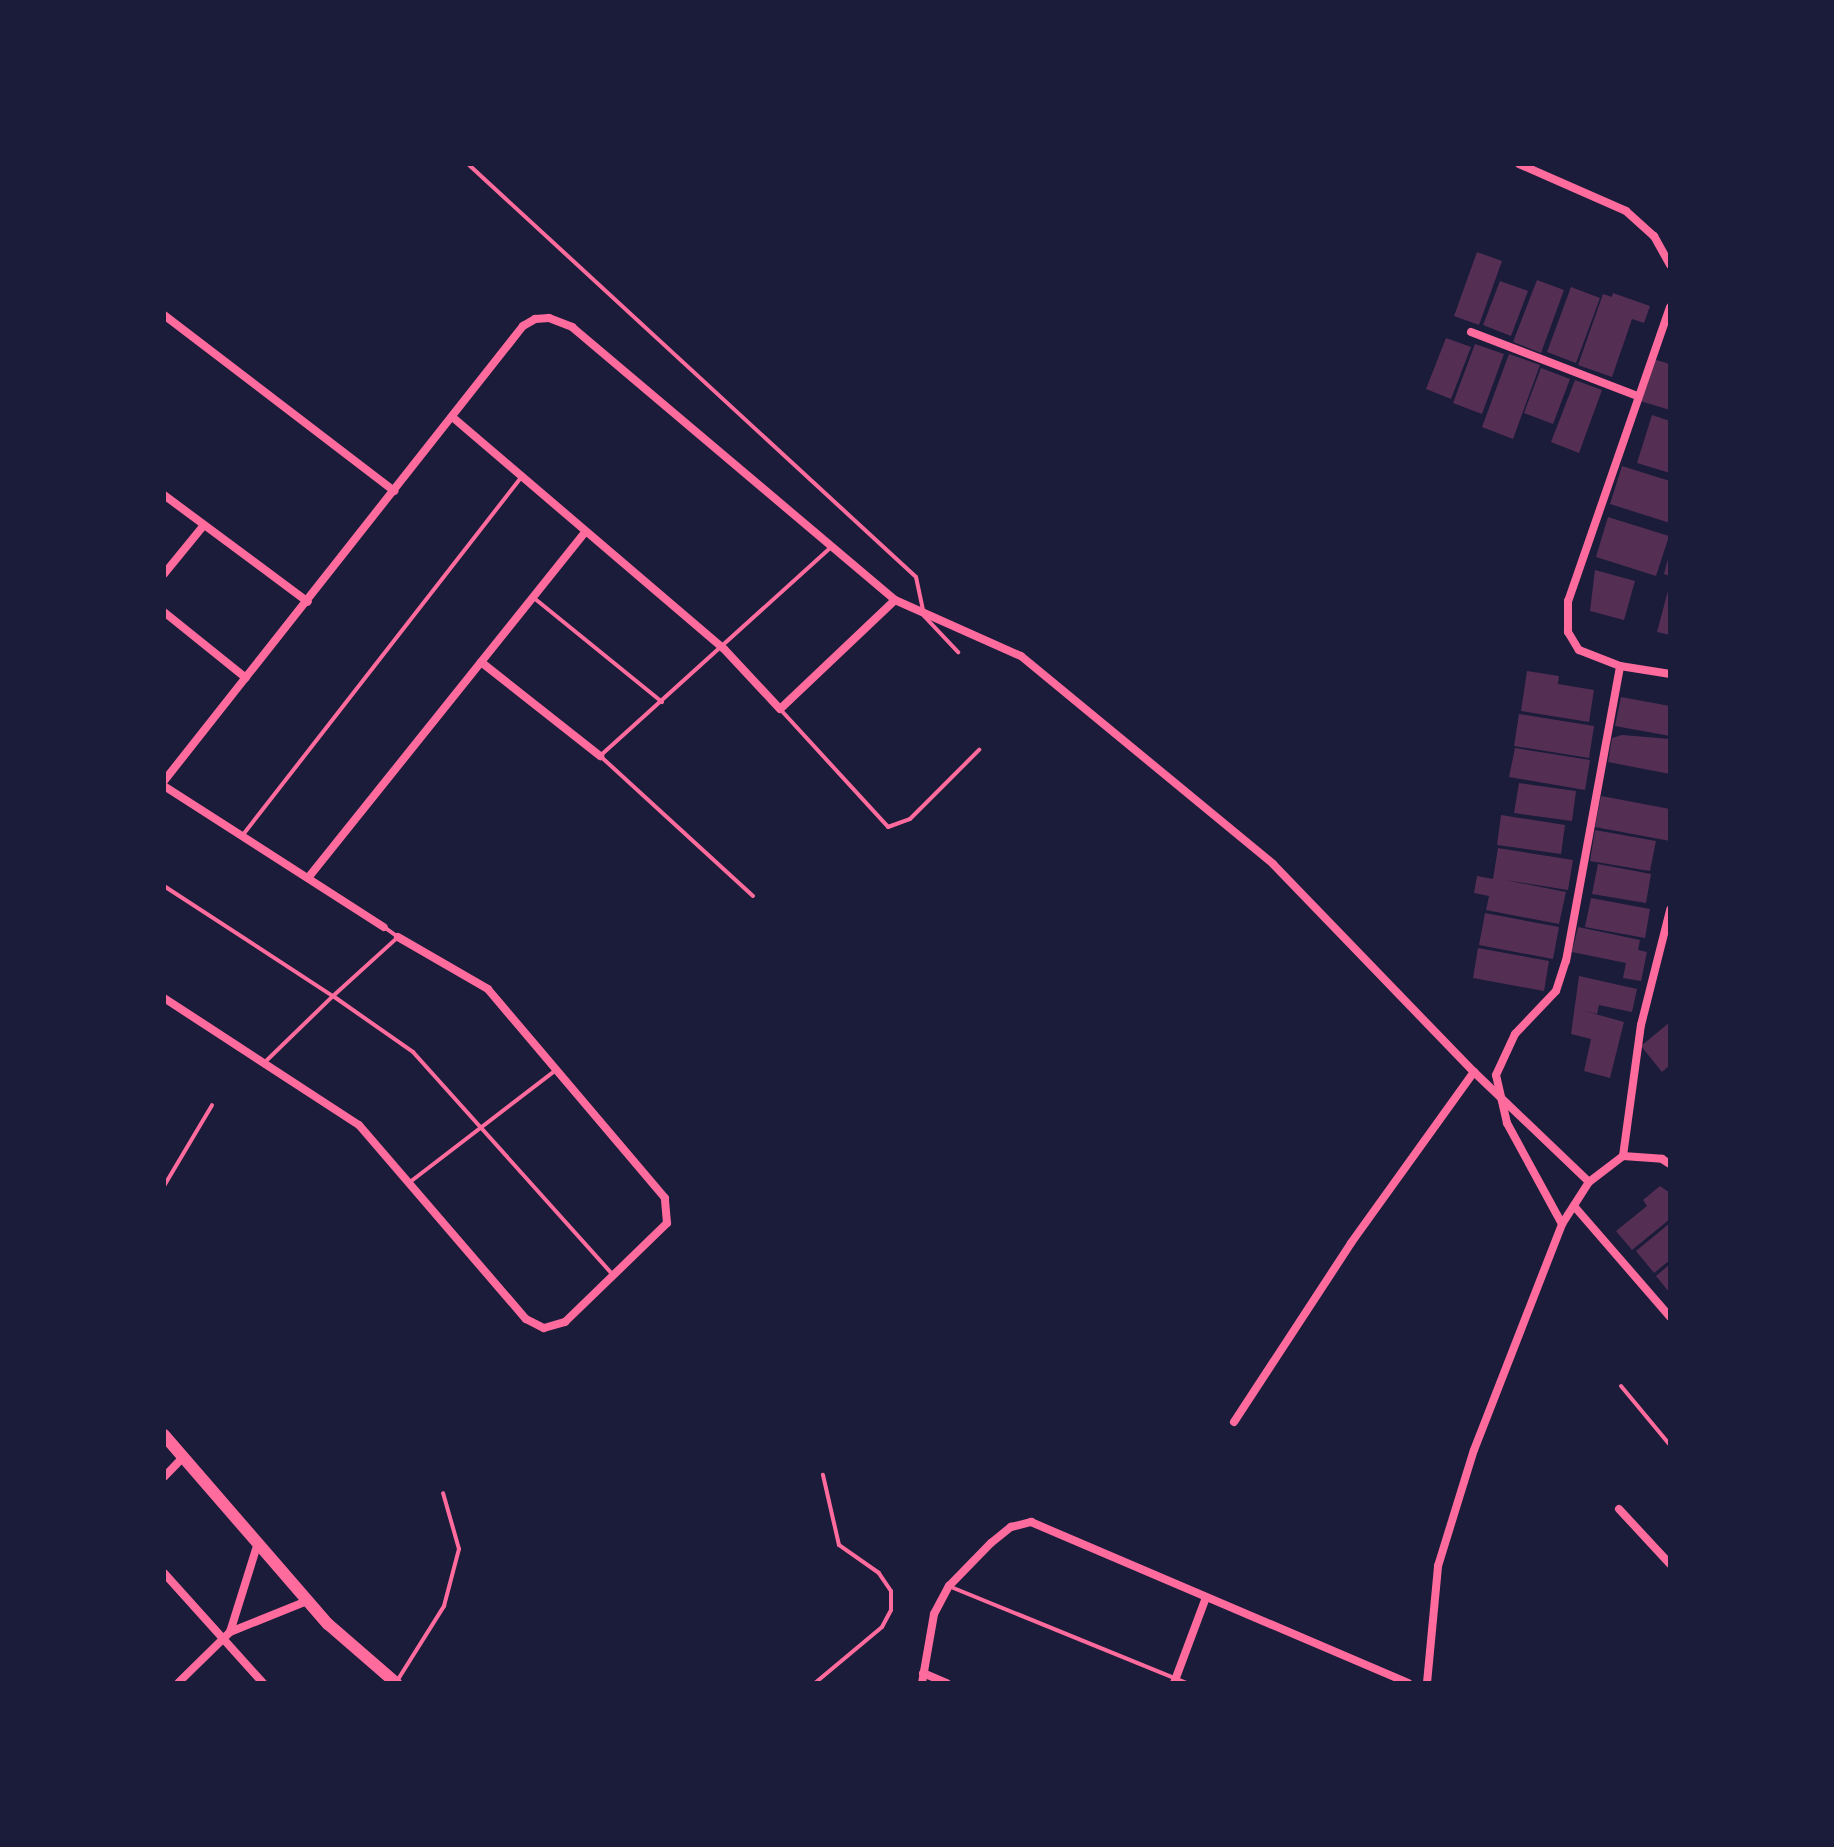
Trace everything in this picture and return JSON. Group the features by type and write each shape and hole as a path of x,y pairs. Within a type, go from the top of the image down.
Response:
{"main road":[{"path":"164,1435 307,1601 396,1683"}],"street":[{"path":"1519,164 1626,211 1654,236 1670,265"},
{"path":"1543,164 1549,175"},
{"path":"1670,307 1568,601 1568,632 1579,650 1620,666 1670,674"},
{"path":"164,315 394,491"},
{"path":"384,927 164,784 523,326 549,318 572,327 895,600 924,616 1021,656 1273,864 1474,1072 1589,1182"},
{"path":"1471,332 1638,396"},
{"path":"452,417 724,649 780,709 895,600"},
{"path":"164,495 308,602"},
{"path":"164,574 204,525"},
{"path":"308,878 585,532"},
{"path":"164,612 246,678"},
{"path":"481,662 600,756"},
{"path":"1562,1224 1507,1123 1496,1075 1509,1045 1556,991 1566,961 1620,666"},
{"path":"1623,1156 1641,1025 1670,910"},
{"path":"164,998 359,1125 526,1319 544,1328 565,1322 667,1223 665,1198 488,989 398,937"},
{"path":"1234,1422 1351,1243 1474,1072"},
{"path":"1427,1683 1438,1566 1452,1511 1562,1224 1589,1182 1623,1156 1667,1159"},
{"path":"1574,1206 1670,1317"},
{"path":"164,1477 183,1457"},
{"path":"1619,1509 1670,1564"},
{"path":"947,1683 922,1678 934,1614 949,1586 1011,1527 1031,1522 1205,1600 1408,1683"},
{"path":"230,1632 257,1546"},
{"path":"164,1573 263,1683"},
{"path":"1174,1681 1205,1600"},
{"path":"178,1683 230,1632 307,1601"}],"lane":[{"path":"468,164 916,577 924,616 958,652"},
{"path":"242,836 522,477"},
{"path":"753,896 600,756 724,649 831,547"},
{"path":"533,597 662,702"},
{"path":"780,709 888,827 910,819 979,750"},
{"path":"164,886 413,1052 613,1275"},
{"path":"264,1063 398,937 384,927"},
{"path":"410,1182 558,1068"},
{"path":"164,1186 212,1105"},
{"path":"1621,1386 1670,1445"},
{"path":"815,1683 882,1627 891,1600 891,1591 879,1573 839,1545 823,1475"},
{"path":"396,1683 444,1606 459,1549 443,1493"},
{"path":"949,1586 1174,1681 1186,1683"}],"building":[{"path":"1477,252 1502,261 1479,325 1454,316"},
{"path":"1537,280 1564,290 1541,353 1513,342"},
{"path":"1500,281 1528,291 1511,336 1483,325"},
{"path":"1571,287 1600,298 1576,363 1547,352"},
{"path":"1613,293 1650,306 1644,323 1632,319 1612,377 1578,365 1603,294 1612,297"},
{"path":"1446,338 1471,347 1451,399 1426,389"},
{"path":"1475,344 1504,354 1482,414 1453,403"},
{"path":"1509,354 1540,365 1513,439 1482,427"},
{"path":"1653,359 1670,364 1670,410 1640,401"},
{"path":"1541,368 1570,379 1553,424 1524,413"},
{"path":"1575,380 1602,390 1579,453 1551,442"},
{"path":"1652,415 1670,421 1670,473 1637,463"},
{"path":"1622,466 1670,481 1670,523 1610,504"},
{"path":"1608,517 1669,536 1656,576 1596,557"},
{"path":"1670,556 1670,576 1664,574"},
{"path":"1595,570 1635,581 1624,620 1590,611"},
{"path":"1670,587 1670,635 1657,632"},
{"path":"1527,671 1559,676 1558,684 1594,690 1589,722 1521,711"},
{"path":"1621,697 1670,706 1670,736 1615,726"},
{"path":"1519,714 1594,726 1589,758 1514,746"},
{"path":"1622,735 1670,739 1670,774 1608,762 1612,738"},
{"path":"1515,748 1590,760 1585,790 1509,777"},
{"path":"1519,783 1576,791 1572,821 1514,813"},
{"path":"1601,796 1670,809 1670,841 1595,827"},
{"path":"1501,815 1565,825 1561,854 1497,845"},
{"path":"1595,830 1656,841 1650,871 1590,861"},
{"path":"1498,848 1573,860 1568,890 1505,880 1566,892 1559,924 1486,910 1489,896 1474,893 1477,876 1493,879"},
{"path":"1598,864 1651,874 1646,903 1592,894"},
{"path":"1591,898 1650,909 1645,938 1585,927"},
{"path":"1485,913 1559,927 1553,959 1479,945"},
{"path":"1578,927 1640,940 1638,950 1647,952 1641,981 1623,978 1626,963 1572,952"},
{"path":"1478,948 1549,961 1544,991 1473,978"},
{"path":"1579,976 1637,989 1632,1012 1599,1005 1597,1014 1581,1010 1624,1022 1610,1078 1584,1071 1591,1039 1571,1034"},
{"path":"1670,1022 1670,1065 1662,1072 1641,1046"},
{"path":"1660,1186 1670,1193 1670,1219 1632,1250 1616,1231 1647,1206 1643,1200"},
{"path":"1670,1223 1670,1260 1654,1273 1636,1251"},
{"path":"1670,1264 1670,1293 1656,1276"}]}
